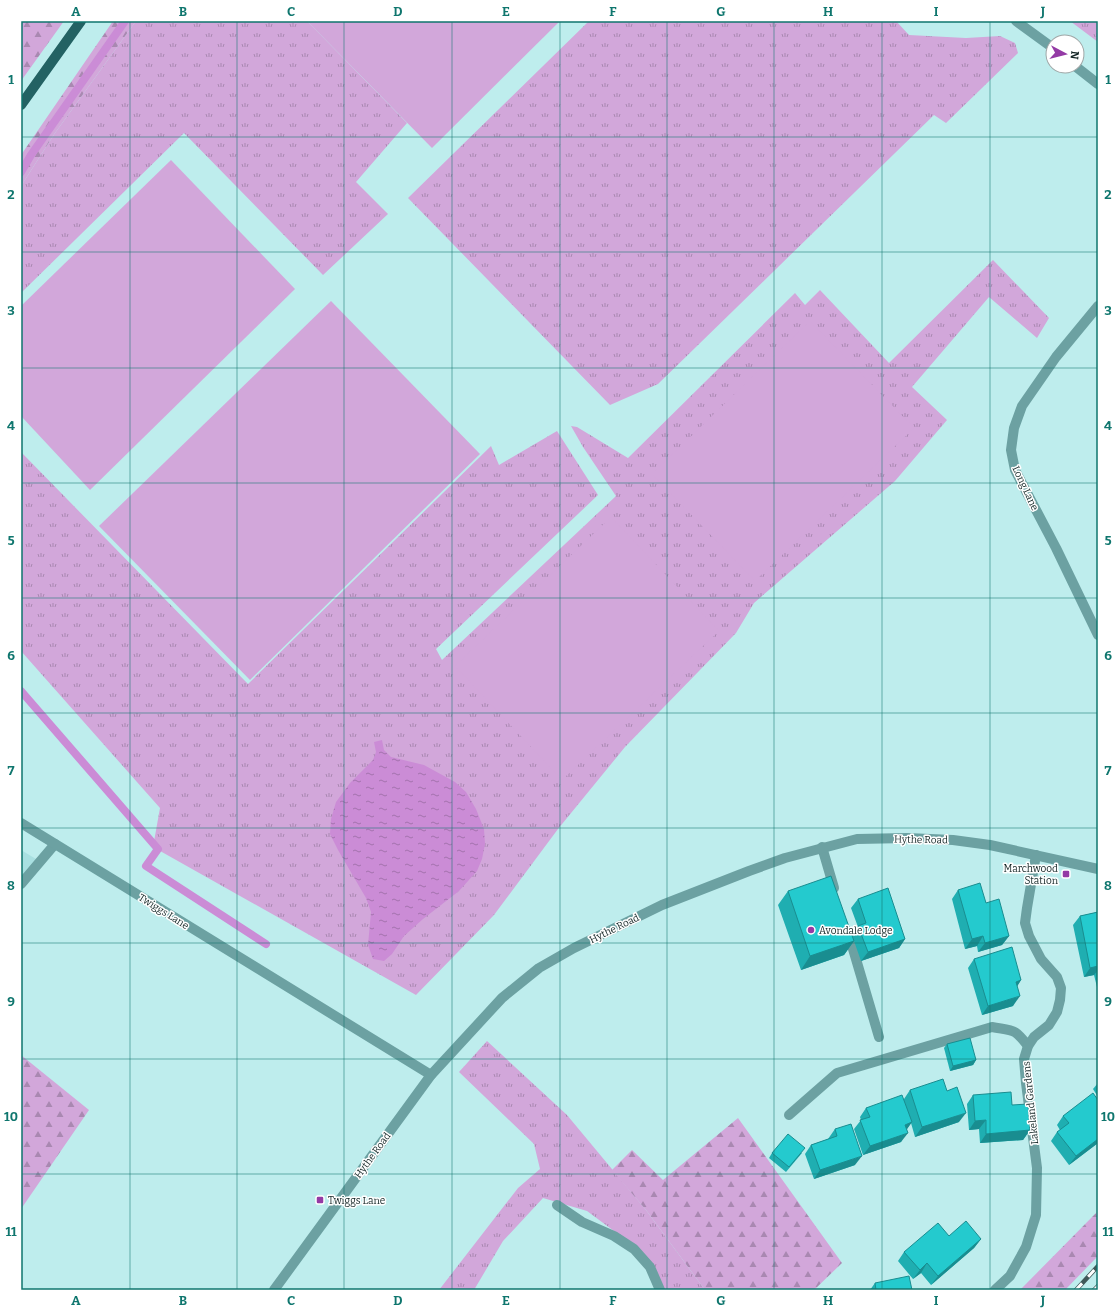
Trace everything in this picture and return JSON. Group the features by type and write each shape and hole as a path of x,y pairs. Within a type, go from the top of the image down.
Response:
{"main road":[{"path":"21,105 81,21"}],"street":[{"path":"1016,21 1045,42"},
{"path":"1085,74 1098,84"},
{"name":"Long Lane","path":"1098,306 1056,357 1022,406 1014,428 1012,450 1015,470 1056,548 1098,635"},
{"name":"Twiggs Lane","path":"21,823 430,1075"},
{"name":"Hythe Road","path":"274,1290 430,1075 502,998 539,968 574,948 662,905 770,863 822,848 857,840 907,838 953,840 990,845 1098,868"},
{"path":"21,884 55,844"},
{"path":"822,848 838,899"},
{"name":"Lakeland Gardens","path":"995,1290 1010,1276 1026,1247 1036,1215 1037,1168 1024,1059 1028,1046 1034,1037 1049,1025 1053,1019 1060,1000 1061,988 1056,977 1041,959 1029,936 1025,923 1036,854"},
{"path":"844,921 879,1037"},
{"path":"789,1115 837,1073 992,1027 1014,1031 1028,1046"},
{"path":"557,1205 582,1222 614,1236 634,1249 650,1267 660,1290"}],"shaded area":[{"path":"21,850 41,862 21,888"}],"green space":[{"path":"21,21 64,21 21,81"},
{"path":"113,21 136,21 55,133 21,186 21,155"},
{"path":"136,21 307,21 407,123 356,182 388,214 323,275 184,133 21,293 21,186 55,133"},
{"path":"307,21 560,21 432,148"},
{"path":"589,21 896,21 909,35 966,38 1000,36 1015,43 1018,53 946,123 934,115 658,384 610,405 408,198"},
{"path":"1070,21 1098,21 1098,42"},
{"path":"171,160 295,289 90,490 21,416 21,306"},
{"path":"993,260 1049,318 1037,338 989,297 912,387 947,420 895,481 754,603 736,633 625,747 558,829 494,915 416,995 153,847 160,808 21,651 21,452 248,684 491,446 499,465 557,431 598,495 436,649 442,660 616,496 583,447 571,426 577,427 628,458 795,293 805,305 820,290 889,363"},
{"path":"331,301 480,454 250,680 99,526"},
{"path":"810,321 914,428 755,581 652,474"},
{"path":"611,517 719,631 562,780 455,666"},
{"path":"487,1041 567,1115 646,1210 705,1290 664,1290 641,1251 587,1211 543,1198 503,1241 474,1290 439,1290 518,1188 540,1169 534,1144 459,1072"},
{"path":"21,1055 89,1110 21,1209"},
{"path":"738,1118 842,1263 814,1290 705,1290 646,1210 612,1170 632,1150 663,1180"},
{"path":"1098,1211 1098,1256 1065,1290 1020,1290"}],"water":[{"path":"382,740 384,750 391,757 424,765 455,782 466,792 476,809 484,829 485,844 482,859 477,871 459,891 404,936 392,954 384,961 373,959 368,945 371,912 366,898 330,834 331,819 336,802 350,783 373,760 376,752 374,742"}],"building":[{"path":"831,876 854,941 810,956 788,891"},
{"path":"980,883 986,903 999,899 1009,936 985,943 983,936 972,939 958,890"},
{"path":"888,888 905,939 868,952 858,926 866,923 858,899"},
{"path":"1098,912 1098,966 1090,968 1080,916"},
{"path":"1012,947 1021,980 1016,982 1020,996 988,1006 974,959"},
{"path":"970,1038 976,1060 953,1066 947,1044"},
{"path":"943,1079 947,1091 957,1087 966,1113 922,1127 910,1090"},
{"path":"1011,1092 1012,1105 1028,1104 1030,1130 986,1134 986,1120 975,1121 973,1095"},
{"path":"1093,1093 1098,1100 1098,1139 1076,1156 1057,1132 1069,1123 1063,1116"},
{"path":"902,1095 912,1122 905,1125 908,1133 870,1146 860,1120 870,1117 866,1108"},
{"path":"851,1124 862,1156 820,1170 811,1145 837,1136 835,1129"},
{"path":"788,1134 805,1148 789,1167 772,1153"},
{"path":"966,1221 981,1239 938,1276 927,1263 920,1270 904,1252 938,1223 949,1236"},
{"path":"909,1276 912,1290 876,1290 875,1283"}],"waterway":[{"path":"21,172 31,155 125,21"},
{"path":"21,691 158,849 146,866 266,944"}],"railway":[{"path":"1076,1290 1098,1266"},
{"path":"1094,1290 1098,1286"}],"place":[{"name":"Marchwood Station","path":"1066,874"},
{"name":"Avondale Lodge","path":"811,930"},
{"name":"Twiggs Lane","path":"320,1200"}]}
